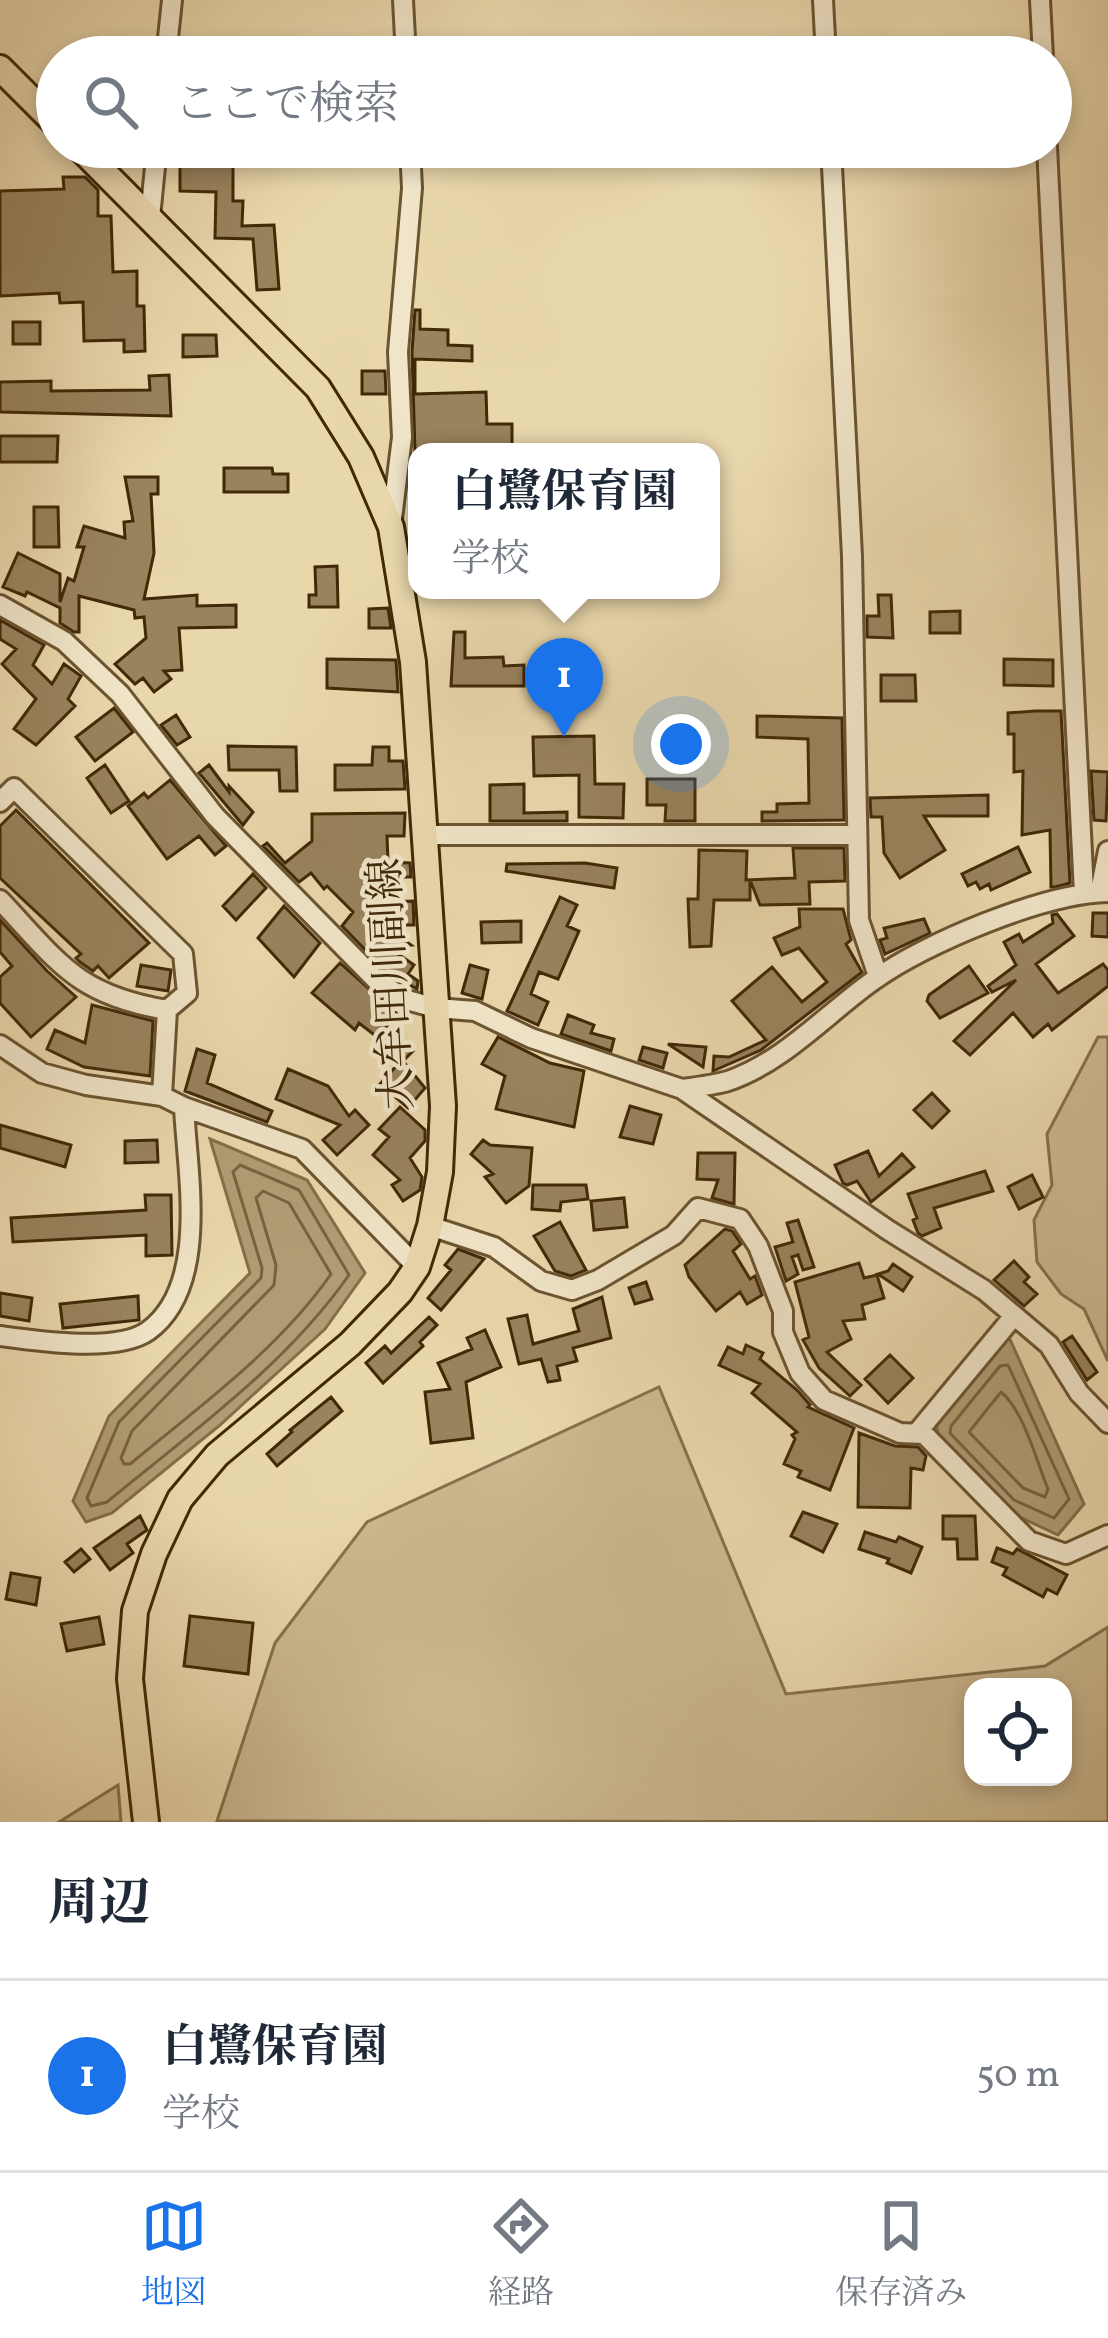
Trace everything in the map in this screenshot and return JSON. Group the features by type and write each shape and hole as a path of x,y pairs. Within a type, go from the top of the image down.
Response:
{"main road":[{"path":"0,68 36,104"},
{"name":"大牟田川副線","path":"100,168 318,388 361,457 392,526 413,662 442,1106 440,1172 417,1267 350,1344 217,1455 180,1499 135,1611 130,1679 146,1822"}],"street":[{"path":"168,36 172,0"},
{"path":"403,0 405,36"},
{"path":"823,0 825,36"},
{"path":"1040,0 1042,36"},
{"path":"150,217 155,168"},
{"path":"392,526 402,436 398,352 411,168"},
{"path":"832,168 851,513 859,920 878,976"},
{"path":"1048,168 1098,893"},
{"path":"0,605 64,641 120,694 214,816 378,982 407,1000 475,1011 531,1038 682,1089 984,1290 1049,1345 1079,1393 1108,1424"},
{"path":"0,802 14,788 183,954 188,993 167,1010 161,1096"},
{"path":"424,835 857,836"},
{"path":"1098,893 1108,851"},
{"path":"682,1089 730,1080 784,1051 878,976 985,925 1098,893"},
{"path":"0,900 70,975 129,1004 167,1010"},
{"path":"0,1045 42,1073 161,1096 302,1149 417,1267"},
{"path":"0,1336 49,1343 118,1341 148,1331 173,1301 189,1264 184,1107"},
{"path":"430,1226 494,1247 542,1282 572,1290 674,1235 698,1208 740,1219 758,1246 800,1373 824,1400 900,1433 924,1434 1029,1541 1066,1554 1108,1535"},
{"path":"916,1434 1013,1317"}],"shaded area":[{"path":"1098,1037 1108,1037 1108,1361 1084,1309 1061,1294 1037,1262 1034,1220 1052,1185 1047,1134"},
{"path":"659,1387 786,1694 1045,1666 1108,1627 1108,1822 217,1821 275,1643 367,1522"},
{"path":"118,1785 121,1822 59,1822"}],"water":[{"path":"210,1139 307,1180 365,1273 325,1329 220,1425 112,1513 86,1522 73,1501 109,1416 250,1273"},
{"path":"1009,1337 1084,1504 1058,1535 1007,1511 938,1439 937,1424"}],"building":[{"path":"180,168 233,168 233,201 243,201 242,226 274,225 279,289 257,290 253,239 215,238 216,192 180,191"},
{"path":"63,177 85,177 98,190 98,216 111,216 113,272 137,271 145,351 124,352 124,340 84,341 83,302 60,303 59,293 0,296 0,191 64,189"},
{"path":"415,310 420,310 420,329 448,330 448,345 472,346 472,361 415,359 415,394 486,392 487,424 512,424 512,443 415,443"},
{"path":"13,322 40,322 40,344 13,344"},
{"path":"183,335 216,335 217,356 183,357"},
{"path":"362,371 385,371 386,394 362,394"},
{"path":"169,375 171,416 0,412 0,382 51,381 51,391 150,390 149,376"},
{"path":"0,436 58,436 57,462 0,462"},
{"path":"224,468 272,468 273,474 288,474 288,492 224,492"},
{"path":"125,477 158,477 158,494 151,494 154,553 144,599 197,595 197,606 236,605 236,627 179,628 182,670 164,671 171,679 154,692 143,678 135,684 115,664 146,638 144,617 135,618 134,610 79,596 79,632 74,632 60,623 60,608 27,592 25,596 3,587 18,553 60,574 60,602 68,578 74,581 84,547 77,547 84,526 125,538 124,522 133,521"},
{"path":"34,507 58,507 59,547 34,547"},
{"path":"337,566 338,607 309,607 309,595 316,595 315,567"},
{"path":"878,595 891,595 893,638 867,637 867,616 879,616"},
{"path":"388,608 391,628 369,628 369,609"},
{"path":"960,611 960,633 930,633 930,612"},
{"path":"0,620 44,645 33,665 52,684 64,664 81,676 68,699 75,706 36,745 14,729 36,699 2,664 16,649 0,639"},
{"path":"454,632 465,632 465,658 503,657 504,666 524,665 524,686 451,686"},
{"path":"327,659 396,660 398,692 327,688"},
{"path":"1004,659 1053,660 1053,686 1004,685"},
{"path":"881,675 915,675 916,701 881,701"},
{"path":"114,708 133,732 95,761 76,737"},
{"path":"1061,711 1070,883 1055,887 1051,887 1050,830 1022,835 1023,771 1014,772 1014,734 1008,734 1008,713"},
{"path":"176,715 190,737 177,745 161,725"},
{"path":"757,716 842,718 844,820 762,821 762,812 777,812 777,804 809,803 808,739 757,737"},
{"path":"594,736 595,784 624,784 623,818 579,817 579,775 534,776 533,737"},
{"path":"228,746 296,747 297,791 280,791 279,770 229,770"},
{"path":"373,747 389,747 389,761 403,761 405,789 335,790 335,765 372,765"},
{"path":"105,765 129,801 111,813 87,778"},
{"path":"209,765 229,792 229,786 253,812 243,825 199,773"},
{"path":"1091,771 1108,772 1106,821 1094,820"},
{"path":"647,779 695,779 695,821 665,821 666,805 647,805"},
{"path":"170,780 226,846 215,855 199,836 167,859 128,806 144,793 148,798"},
{"path":"524,784 524,813 567,812 567,821 490,821 490,785"},
{"path":"988,795 988,816 924,816 945,850 900,878 884,853 882,817 871,817 870,798"},
{"path":"16,810 149,943 109,978 98,966 93,971 80,962 76,958 81,954 0,878 0,826"},
{"path":"405,813 404,836 387,836 388,862 410,863 411,877 388,877 389,902 413,901 414,925 383,925 411,945 396,946 403,947 398,954 414,965 408,974 418,981 417,989 386,971 342,926 353,912 327,886 324,889 311,873 299,882 263,846 267,843 285,863 312,841 312,814"},
{"path":"1018,847 1030,872 991,890 989,884 980,889 976,882 968,886 962,874"},
{"path":"793,848 844,848 845,881 809,882 810,904 760,905 750,880 750,900 714,900 711,946 690,947 688,899 698,899 699,850 747,851 746,880 795,878"},
{"path":"585,863 617,868 614,888 506,871 507,864"},
{"path":"253,874 266,888 236,920 223,906"},
{"path":"560,897 577,905 567,926 579,931 558,979 539,972 531,994 548,1002 538,1025 507,1011"},
{"path":"284,906 320,943 294,977 258,938"},
{"path":"799,909 843,909 851,940 846,944 862,972 761,1050 713,1071 714,1056 729,1057 766,1040 732,1001 772,967 802,1002 827,982 799,948 782,955 774,938 800,927"},
{"path":"1093,913 1108,913 1108,937 1092,936"},
{"path":"1057,914 1074,936 1036,964 1058,993 1103,964 1108,986 1052,1030 1048,1024 1033,1037 1013,1013 970,1055 954,1041 1016,980 992,992 988,986 1016,965 1004,942 1019,934 1023,942 1053,923 1052,915"},
{"path":"924,919 930,933 885,954 880,940 887,938 884,928"},
{"path":"0,920 76,997 31,1037 0,1003 0,977 12,966 0,952"},
{"path":"521,921 521,942 482,943 481,922"},
{"path":"340,963 397,1014 386,1027 413,1051 403,1061 425,1088 408,1108 380,1084 399,1063 381,1040 359,1023 355,1030 312,993"},
{"path":"141,965 171,970 168,991 137,986"},
{"path":"470,965 488,970 482,999 462,993"},
{"path":"969,966 988,993 940,1018 927,1001 929,995"},
{"path":"92,1005 153,1021 150,1076 84,1067 47,1049 55,1030 85,1043"},
{"path":"568,1015 594,1025 591,1033 614,1039 611,1051 561,1034"},
{"path":"498,1037 550,1063 584,1071 574,1127 496,1109 505,1076 482,1064"},
{"path":"668,1044 706,1047 703,1067"},
{"path":"643,1047 667,1053 663,1068 639,1060"},
{"path":"197,1049 215,1055 207,1083 272,1111 267,1122 185,1091"},
{"path":"288,1069 328,1086 349,1116 355,1110 369,1125 337,1155 323,1140 340,1125 276,1099"},
{"path":"932,1093 949,1111 932,1128 914,1110"},
{"path":"630,1106 661,1115 653,1144 620,1137"},
{"path":"400,1107 425,1130 425,1141 410,1158 422,1177 420,1190 403,1201 392,1185 400,1180 373,1155 389,1137 379,1129"},
{"path":"0,1125 71,1145 65,1167 0,1148"},
{"path":"157,1140 158,1162 125,1163 125,1141"},
{"path":"483,1140 490,1145 532,1148 529,1186 506,1203 485,1177 493,1174 471,1154"},
{"path":"868,1151 879,1176 902,1154 914,1167 871,1202 857,1181 843,1183 835,1165"},
{"path":"698,1153 735,1153 734,1204 712,1198 718,1180 697,1179"},
{"path":"985,1171 993,1191 934,1208 941,1228 922,1236 918,1233 908,1194"},
{"path":"1032,1175 1043,1197 1019,1209 1008,1187"},
{"path":"533,1185 586,1185 588,1199 561,1202 560,1211 532,1209"},
{"path":"145,1195 171,1195 172,1255 146,1256 146,1235 13,1242 11,1218 146,1210"},
{"path":"624,1198 627,1227 594,1230 591,1201"},
{"path":"798,1220 814,1267 803,1270 798,1255 792,1257 798,1274 786,1281 775,1247 793,1242 787,1223"},
{"path":"560,1222 586,1270 571,1276 555,1271 534,1236"},
{"path":"725,1229 741,1244 733,1251 750,1279 755,1276 762,1295 747,1304 740,1292 716,1311 685,1265"},
{"path":"458,1249 484,1259 441,1310 428,1298 451,1270 445,1265"},
{"path":"1014,1261 1029,1277 1024,1282 1037,1294 1024,1306 994,1280"},
{"path":"859,1263 864,1278 877,1275 884,1298 862,1305 865,1319 843,1321 851,1339 827,1352 861,1385 850,1396 819,1368 803,1340 809,1337 795,1282"},
{"path":"893,1264 912,1277 903,1291 878,1274"},
{"path":"646,1282 652,1299 635,1304 629,1288"},
{"path":"0,1293 32,1298 29,1321 0,1316"},
{"path":"138,1296 139,1320 63,1328 60,1304"},
{"path":"602,1297 611,1338 573,1348 577,1361 557,1366 560,1380 548,1382 541,1359 519,1364 508,1319 527,1315 533,1344 579,1331 573,1309"},
{"path":"429,1317 437,1325 420,1342 423,1346 383,1383 366,1363 385,1346 391,1353"},
{"path":"485,1330 501,1367 466,1382 473,1438 431,1443 425,1392 450,1389 438,1363 472,1349 467,1338"},
{"path":"1072,1336 1097,1372 1087,1380 1063,1342"},
{"path":"746,1345 763,1353 760,1359 797,1390 808,1407 854,1428 830,1490 798,1477 801,1471 784,1464 797,1432 752,1393 760,1384 719,1365 728,1347 743,1354"},
{"path":"890,1355 913,1378 888,1403 865,1379"},
{"path":"331,1397 342,1411 277,1466 267,1454"},
{"path":"859,1433 895,1446 918,1447 926,1456 923,1470 911,1468 910,1508 858,1507"},
{"path":"803,1512 837,1524 823,1552 791,1536"},
{"path":"140,1516 147,1530 127,1544 133,1553 110,1570 94,1548"},
{"path":"943,1516 975,1516 977,1559 958,1559 957,1539 943,1539"},
{"path":"865,1532 896,1542 899,1537 922,1547 911,1573 859,1549"},
{"path":"997,1548 1013,1554 1017,1549 1067,1575 1057,1594 1047,1589 1043,1597 1003,1575 1007,1568 992,1562"},
{"path":"81,1549 90,1559 74,1572 65,1562"},
{"path":"11,1573 40,1578 36,1605 6,1599"},
{"path":"190,1616 253,1623 248,1674 184,1666"},
{"path":"99,1617 104,1644 67,1651 61,1624"}],"place":[{"name":"白鷺保育園","path":"564,737"}]}
